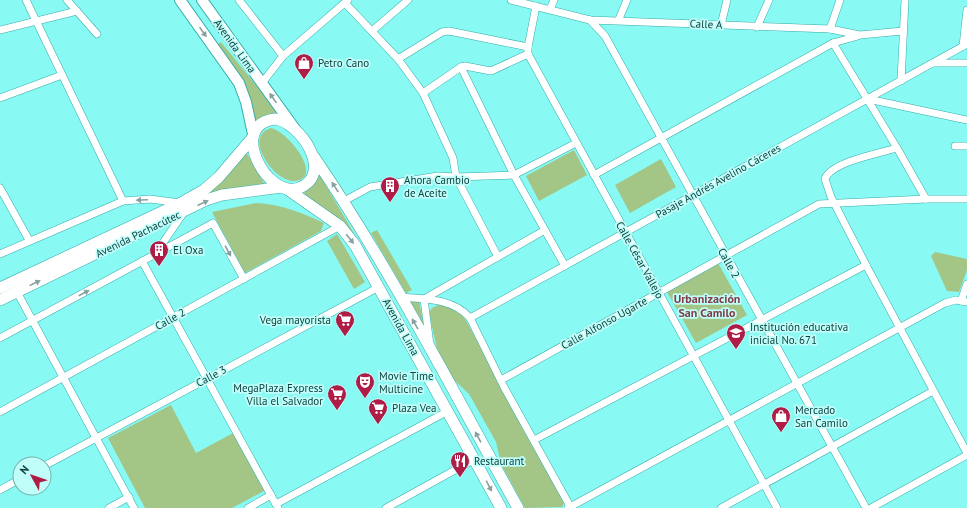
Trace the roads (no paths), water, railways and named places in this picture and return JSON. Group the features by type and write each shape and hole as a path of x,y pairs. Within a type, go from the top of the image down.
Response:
{"main road":[{"name":"Avenida Lima","path":"180,0 239,83 246,102 253,136"},
{"name":"Avenida Lima","path":"202,0 296,130"},
{"path":"275,119 284,121 296,130 314,157 315,168 310,179 297,188 284,188 271,179 262,168 255,153 253,136 261,123 275,119"},
{"name":"Avenida Pachacútec","path":"0,300 183,207 219,177 253,136"},
{"name":"Avenida Lima","path":"314,157 344,201 431,351 518,508"},
{"name":"Avenida Lima","path":"284,188 340,226 355,245 475,459 500,508"},
{"name":"Avenida Pachacútec","path":"0,288 183,207 222,196 284,188"}],"street":[{"path":"26,0 123,201"},
{"path":"67,0 97,34"},
{"path":"239,0 283,56"},
{"path":"372,31 408,0"},
{"name":"Calle A","path":"511,0 590,20 619,19 757,27 830,29 860,35 903,31"},
{"path":"550,10 554,0"},
{"path":"619,19 627,0"},
{"path":"721,25 727,0"},
{"path":"757,27 768,0"},
{"path":"830,29 840,0"},
{"path":"901,81 905,0"},
{"path":"262,83 283,56 346,1 398,59 423,92 453,158 456,177 498,257"},
{"path":"423,92 460,67 465,66 491,72 528,50 536,6"},
{"path":"965,45 967,10"},
{"path":"0,30 78,11"},
{"name":"Calle 2","path":"590,20 605,36 692,196 866,508"},
{"path":"398,59 442,32 449,31 528,50"},
{"path":"594,175 833,43 860,35"},
{"path":"833,43 868,99 926,199"},
{"name":"Pasaje Andrés Avelino Cáceres","path":"470,318 965,45"},
{"name":"Calle César Vallejo","path":"528,50 576,143 777,508"},
{"path":"932,63 967,63"},
{"path":"460,67 514,175 565,266"},
{"path":"0,98 62,74"},
{"path":"868,99 967,120"},
{"path":"344,201 370,187 438,176 456,177 514,175 576,143"},
{"path":"955,146 967,146"},
{"path":"872,508 967,454 898,328 836,205 825,179 827,173 836,166 897,148"},
{"path":"0,188 29,240"},
{"name":"Avenida Pachacútec","path":"0,254 29,240 123,201 150,199 183,207"},
{"name":"Calle Alfonso Ugarte","path":"500,380 726,257 819,204 836,205 926,199 967,199"},
{"path":"154,254 183,207"},
{"path":"0,338 213,223 244,279"},
{"name":"Calle 2","path":"0,412 340,226"},
{"path":"431,351 424,299 545,230"},
{"path":"142,261 277,506 448,411"},
{"path":"534,440 866,265"},
{"path":"570,508 728,420 945,303 956,300 964,302 967,284"},
{"name":"Calle 3","path":"52,462 379,287"},
{"path":"17,292 134,508"},
{"name":"Avenida Lima","path":"400,298 424,299 456,306 463,310 470,318 500,380 570,508"},
{"path":"721,508 933,391"},
{"path":"386,508 475,459"},
{"path":"0,490 12,483"},
{"path":"248,508 271,495"},
{"path":"109,508 129,497"}],"place":[{"name":"Petro Cano","path":"304,80"},
{"name":"Ahora Cambio de Aceite","path":"390,203"},
{"name":"El Oxa","path":"159,267"},
{"name":"Vega mayorista","path":"345,337"},
{"name":"Institución educativa inicial No. 671","path":"736,350"},
{"name":"Movie Time Multicine","path":"365,399"},
{"name":"MegaPlaza Express Villa el Salvador","path":"337,411"},
{"name":"Plaza Vea","path":"378,425"},
{"name":"Mercado San Camilo","path":"781,433"},
{"name":"Restaurant","path":"460,478"}],"district":[{"name":"Urbanización San Camilo","path":"707,306"}]}
